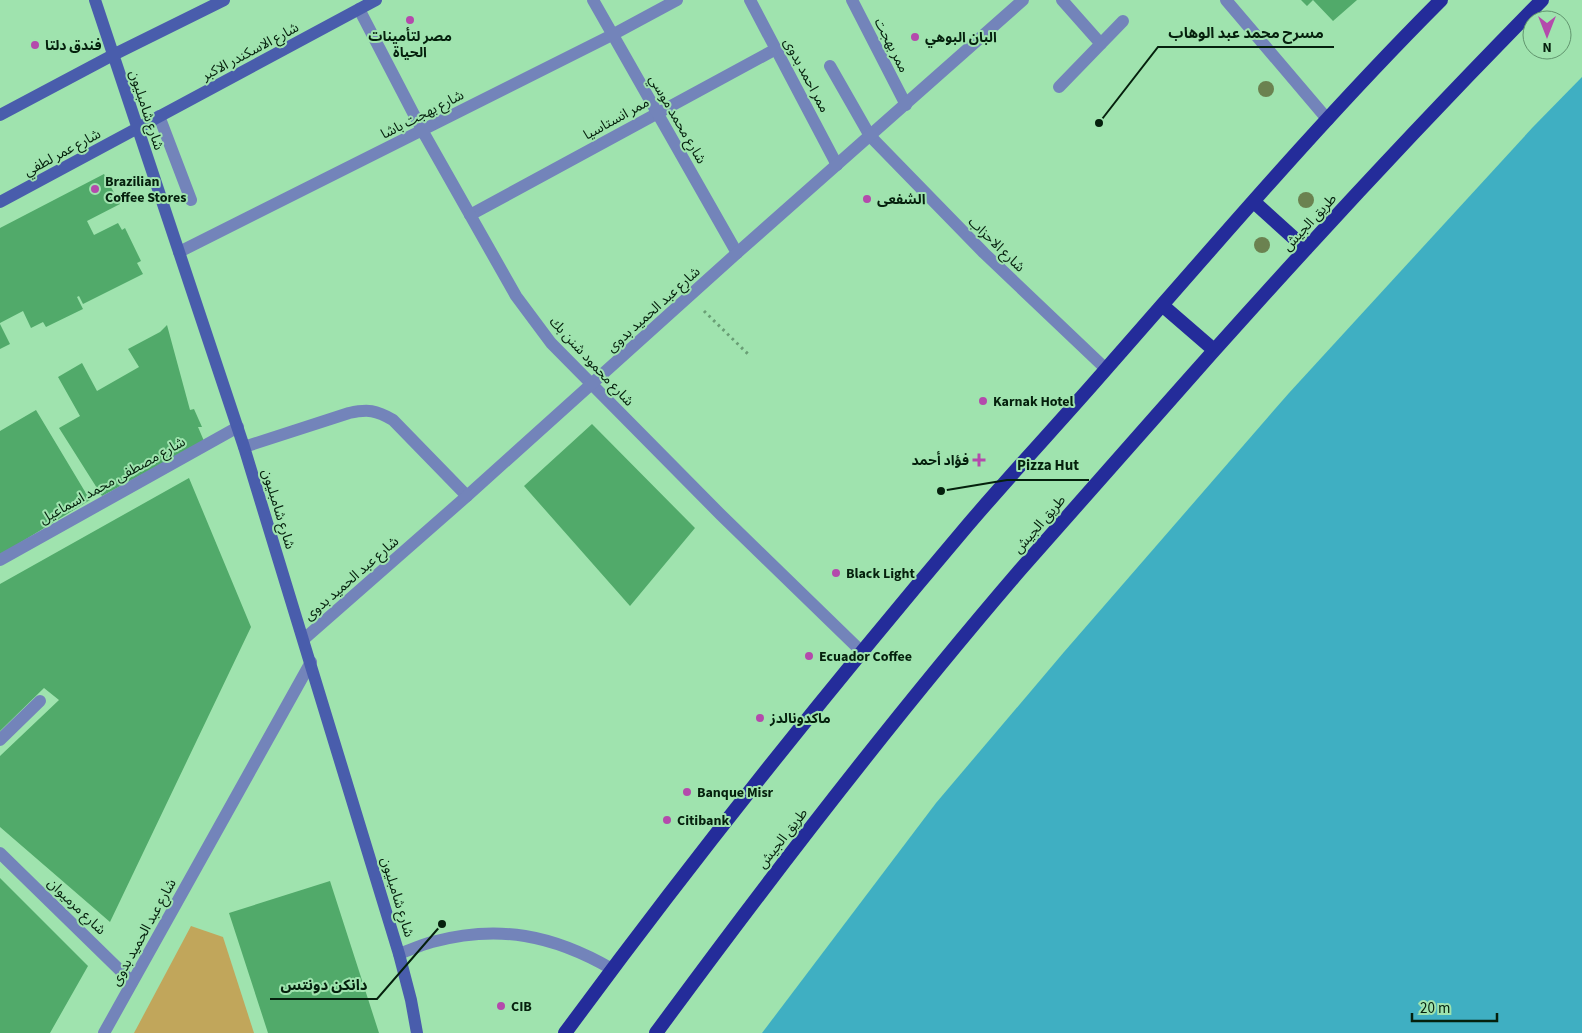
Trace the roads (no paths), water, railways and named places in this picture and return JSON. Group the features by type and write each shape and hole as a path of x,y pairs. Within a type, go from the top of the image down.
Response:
{"highway":[{"path":"565,1033 612,969 862,652 970,523 1254,202 1441,0"},
{"name":"طريق الجيش","path":"656,1033 879,740 1019,571 1306,249 1416,130 1542,0"},
{"path":"1254,202 1306,249"},
{"path":"1162,305 1214,350"}],"main road":[{"name":"شارع شامبليون","path":"95,0 238,427 400,954 417,1033"},
{"path":"0,115 113,55 224,0"},
{"name":"شارع الاسكندر الاكبر","path":"137,129 376,0"},
{"name":"شارع عمر لطفي","path":"0,202 137,129"}],"street":[{"name":"شارع محمد موسي","path":"593,0 737,253"},
{"name":"شارع بهجت باشا","path":"179,252 612,35 677,0"},
{"name":"ممر احمد بدوى","path":"750,0 838,165"},
{"name":"ممر بهجت","path":"852,0 906,104"},
{"name":"شارع عبد الحميد بدوى","path":"304,640 1023,0"},
{"path":"1062,0 1101,44"},
{"path":"1226,0 1328,120"},
{"name":"شارع محمود شنن بك","path":"359,9 422,130 516,296 551,343 591,385 862,652"},
{"path":"1059,87 1123,21"},
{"name":"ممر انستاسيا","path":"470,215 776,49"},
{"name":"شارع الاحزاب","path":"830,66 870,136 984,253 1106,369"},
{"path":"160,116 191,200"},
{"path":"244,447 349,413 364,410 380,413 393,420 467,496"},
{"name":"شارع مصطفى محمد اسماعيل","path":"0,560 238,427"},
{"name":"شارع عبد الحميد بدوى","path":"104,1033 311,662"},
{"path":"0,740 40,701"},
{"name":"شارع مرميوان","path":"0,853 132,982"},
{"path":"400,954 430,942 462,935 495,933 527,936 559,944 589,956 612,969"}],"water":[{"path":"1582,77 1582,1033 762,1033 936,803 1064,652 1289,393 1533,127"}],"place":[{"name":"مصر لتأمينات الحياة","path":"410,20"},
{"name":"البان البوهي","path":"915,37"},
{"name":"فندق دلتا","path":"35,45"},
{"name":"مسرح محمد عبد الوهاب","path":"1099,123"},
{"name":"Brazilian Coffee Stores","path":"95,189"},
{"name":"الشفعى","path":"867,199"},
{"name":"Karnak Hotel","path":"983,401"},
{"name":"فؤاد أحمد","path":"979,460"},
{"name":"Pizza Hut","path":"941,491"},
{"name":"Black Light","path":"836,573"},
{"name":"Ecuador Coffee","path":"809,656"},
{"name":"ماكدونالدز","path":"760,718"},
{"name":"Banque Misr","path":"687,792"},
{"name":"Citibank","path":"667,820"},
{"name":"دانكن دونتس","path":"442,924"},
{"name":"CIB","path":"501,1006"}]}
